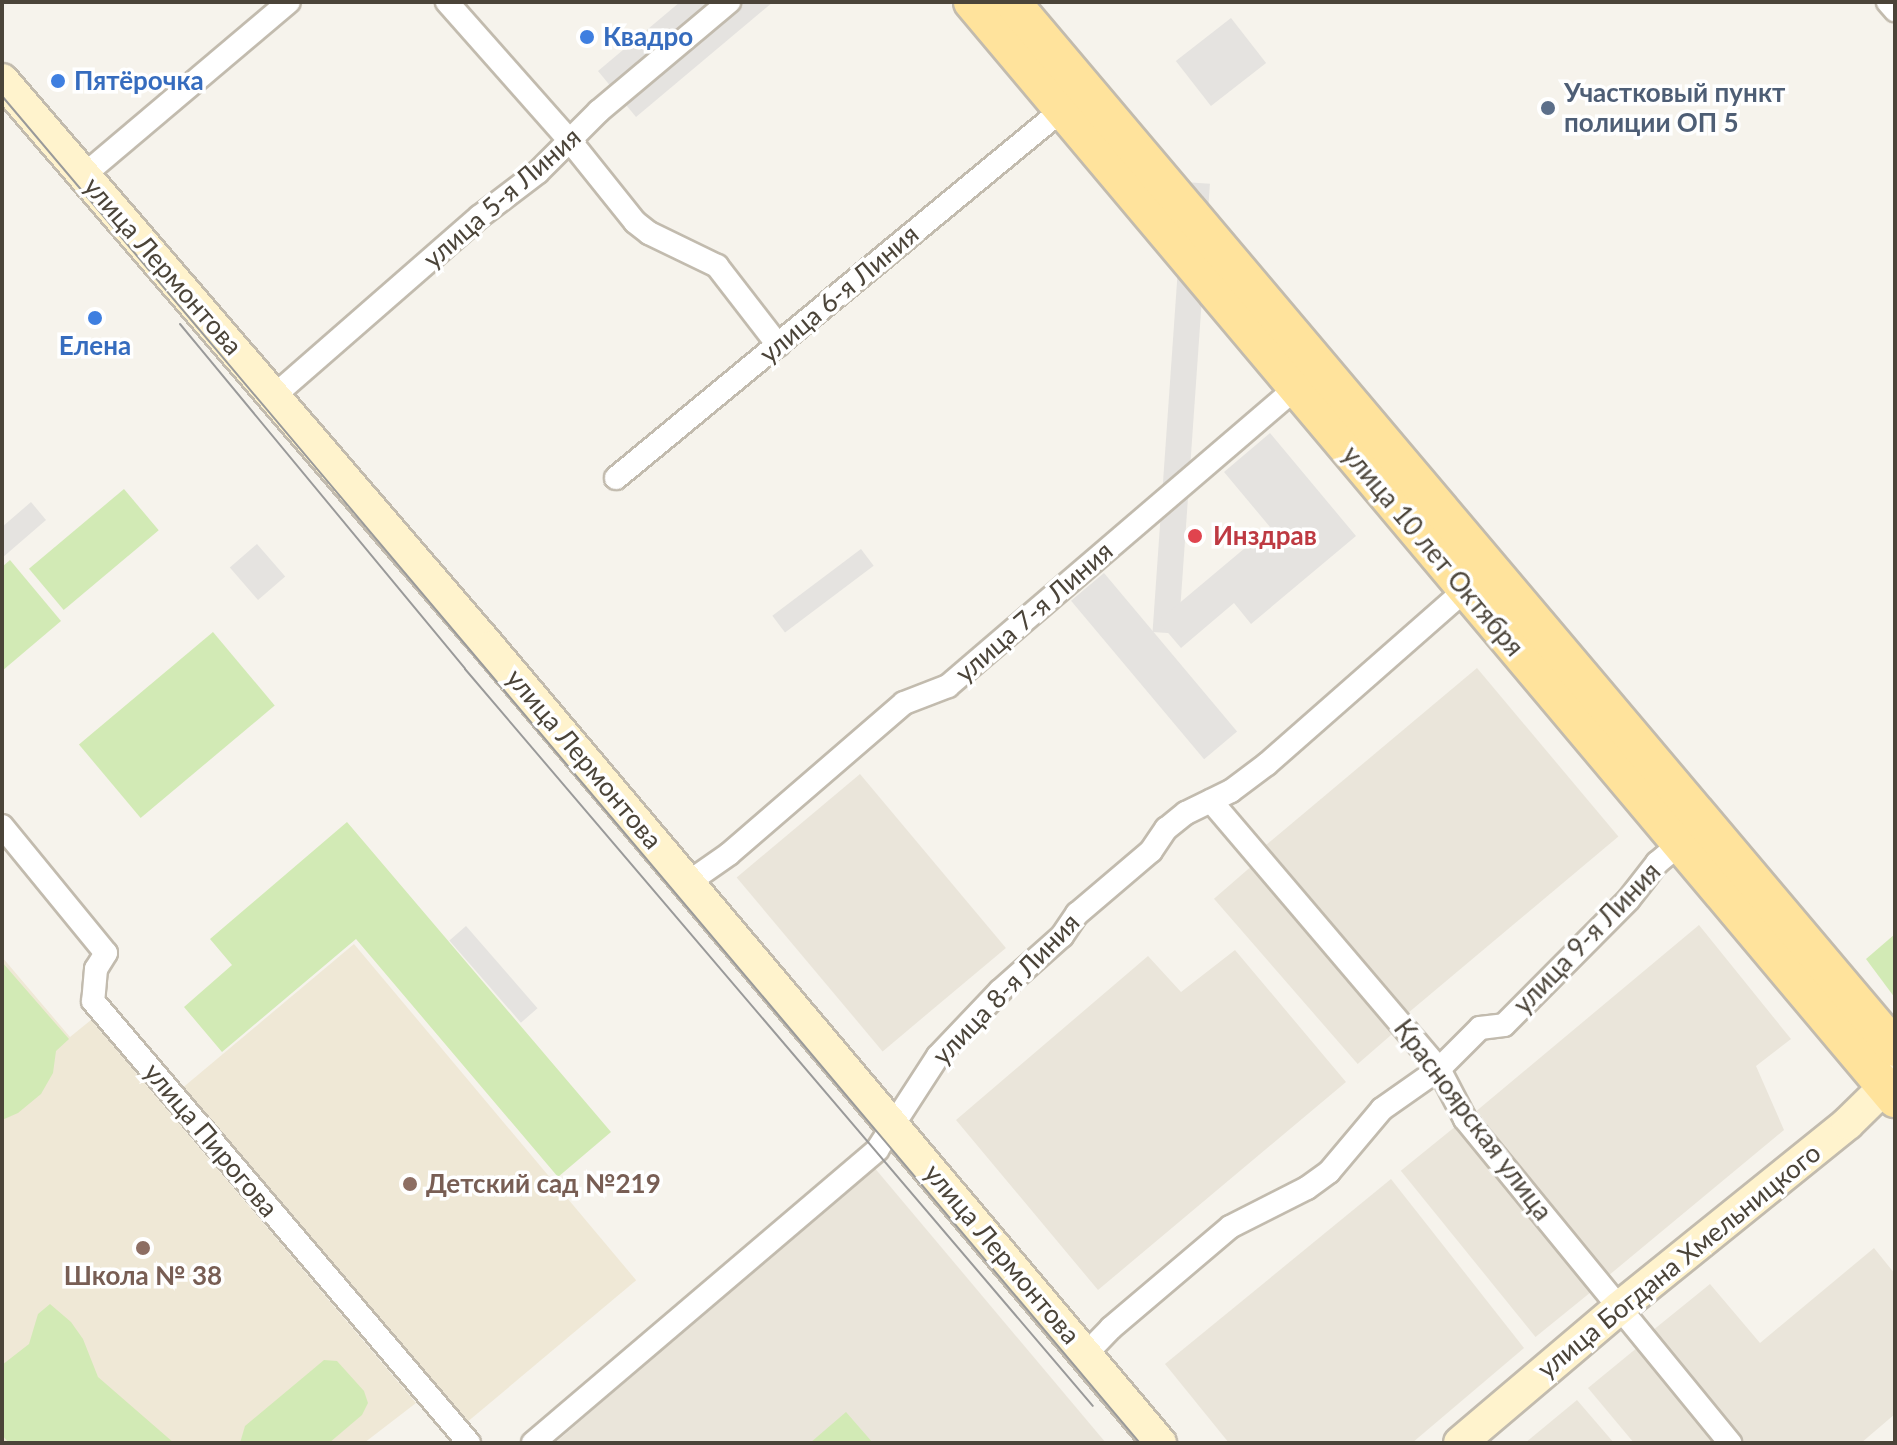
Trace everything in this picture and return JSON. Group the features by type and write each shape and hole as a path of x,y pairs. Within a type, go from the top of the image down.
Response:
{"main road":[{"name":"улица 10 лет Октября","path":"972,2 1680,844 1892,1088"},
{"name":"улица 10 лет Октября","path":"1012,2 1895,1048"},
{"name":"улица Лермонтова","path":"2,80 275,395 689,882 1160,1443"},
{"name":"улица Богдана Хмельницкого","path":"1460,1443 1619,1308 1892,1088"}],"street":[{"path":"84,175 289,2"},
{"path":"447,2 571,142 635,222 649,233 717,266 778,345"},
{"name":"улица 5-я Линия","path":"275,395 571,142 599,111 729,2"},
{"path":"1888,2 1895,10"},
{"name":"улица 6-я Линия","path":"616,478 1062,110"},
{"name":"улица 7-я Линия","path":"689,882 729,854 904,703 948,686 1296,388"},
{"name":"улица 8-я Линия","path":"533,1443 877,1150 938,1056 1000,991 1062,936 1077,914 1151,851 1166,829 1186,813 1231,791 1267,764 1465,590"},
{"name":"Красноярская улица","path":"1211,801 1439,1069 1465,1119 1730,1443"},
{"name":"улица Пирогова","path":"2,826 106,953 96,969 93,1001 469,1443"},
{"name":"улица 9-я Линия","path":"1086,1354 1111,1328 1230,1227 1307,1188 1329,1172 1382,1109 1439,1069 1480,1028 1504,1025 1629,899 1657,863 1680,844"}],"shaded area":[{"path":"680,2 773,2 636,117 598,71"},
{"path":"1231,18 1266,63 1211,106 1176,61"},
{"path":"1184,182 1210,184 1178,634 1153,632"},
{"path":"1270,433 1356,536 1251,624 1234,603 1181,648 1158,621 1270,527 1224,472"},
{"path":"31,502 46,520 2,558 2,527"},
{"path":"257,544 285,576 258,600 230,568"},
{"path":"861,549 874,566 785,633 772,616"},
{"path":"1104,573 1237,732 1204,759 1071,601"},
{"path":"1477,668 1618,837 1408,1013 1266,845"},
{"path":"860,774 1006,948 883,1051 737,877"},
{"path":"1254,864 1398,1029 1358,1064 1214,899"},
{"path":"1699,925 1791,1039 1756,1066 1784,1130 1608,1276 1474,1113"},
{"path":"466,926 538,1008 521,1023 449,940"},
{"name":"Детский сад №219","path":"354,944 636,1280 463,1426 181,1089"},
{"path":"1235,950 1346,1082 1098,1290 956,1120 1148,956 1181,992"},
{"name":"Школа № 38","path":"2,957 70,1037 91,1020 416,1403 364,1443 2,1443"},
{"path":"1456,1126 1591,1292 1535,1337 1401,1171"},
{"path":"873,1166 1106,1443 555,1443"},
{"path":"1391,1179 1524,1348 1412,1443 1229,1443 1165,1364"},
{"path":"1874,1248 1895,1274 1895,1414 1861,1443 1745,1443 1652,1331 1710,1284 1760,1343"},
{"path":"1638,1347 1718,1443 1634,1443 1588,1388"},
{"path":"1577,1400 1614,1443 1525,1443"}],"green space":[{"path":"124,489 159,530 64,610 29,569"},
{"path":"10,560 61,621 2,671 2,567"},
{"path":"213,632 275,706 141,818 79,744"},
{"path":"347,822 611,1132 558,1177 356,939 222,1052 184,1007 232,965 210,939"},
{"path":"1895,934 1895,998 1866,959"},
{"path":"2,962 69,1039 56,1051 53,1073 41,1094 18,1113 2,1120"},
{"path":"50,1304 71,1322 83,1339 98,1377 174,1443 9,1443 2,1435 2,1365 29,1344 38,1314"},
{"path":"324,1360 337,1361 364,1391 368,1403 362,1415 329,1443 240,1443 245,1426"},
{"path":"846,1412 873,1443 810,1443"}],"tram line":[{"path":"2,96 1140,1443"},
{"path":"180,324 465,669 1093,1406"}],"place":[{"name":"Квадро","path":"587,37"},
{"name":"Пятёрочка","path":"58,81"},
{"name":"Участковый пункт полиции ОП 5","path":"1548,108"},
{"name":"Елена","path":"95,318"},
{"name":"Инздрав","path":"1195,536"},
{"name":"Детский сад №219","path":"410,1184"},
{"name":"Школа № 38","path":"143,1248"}]}
